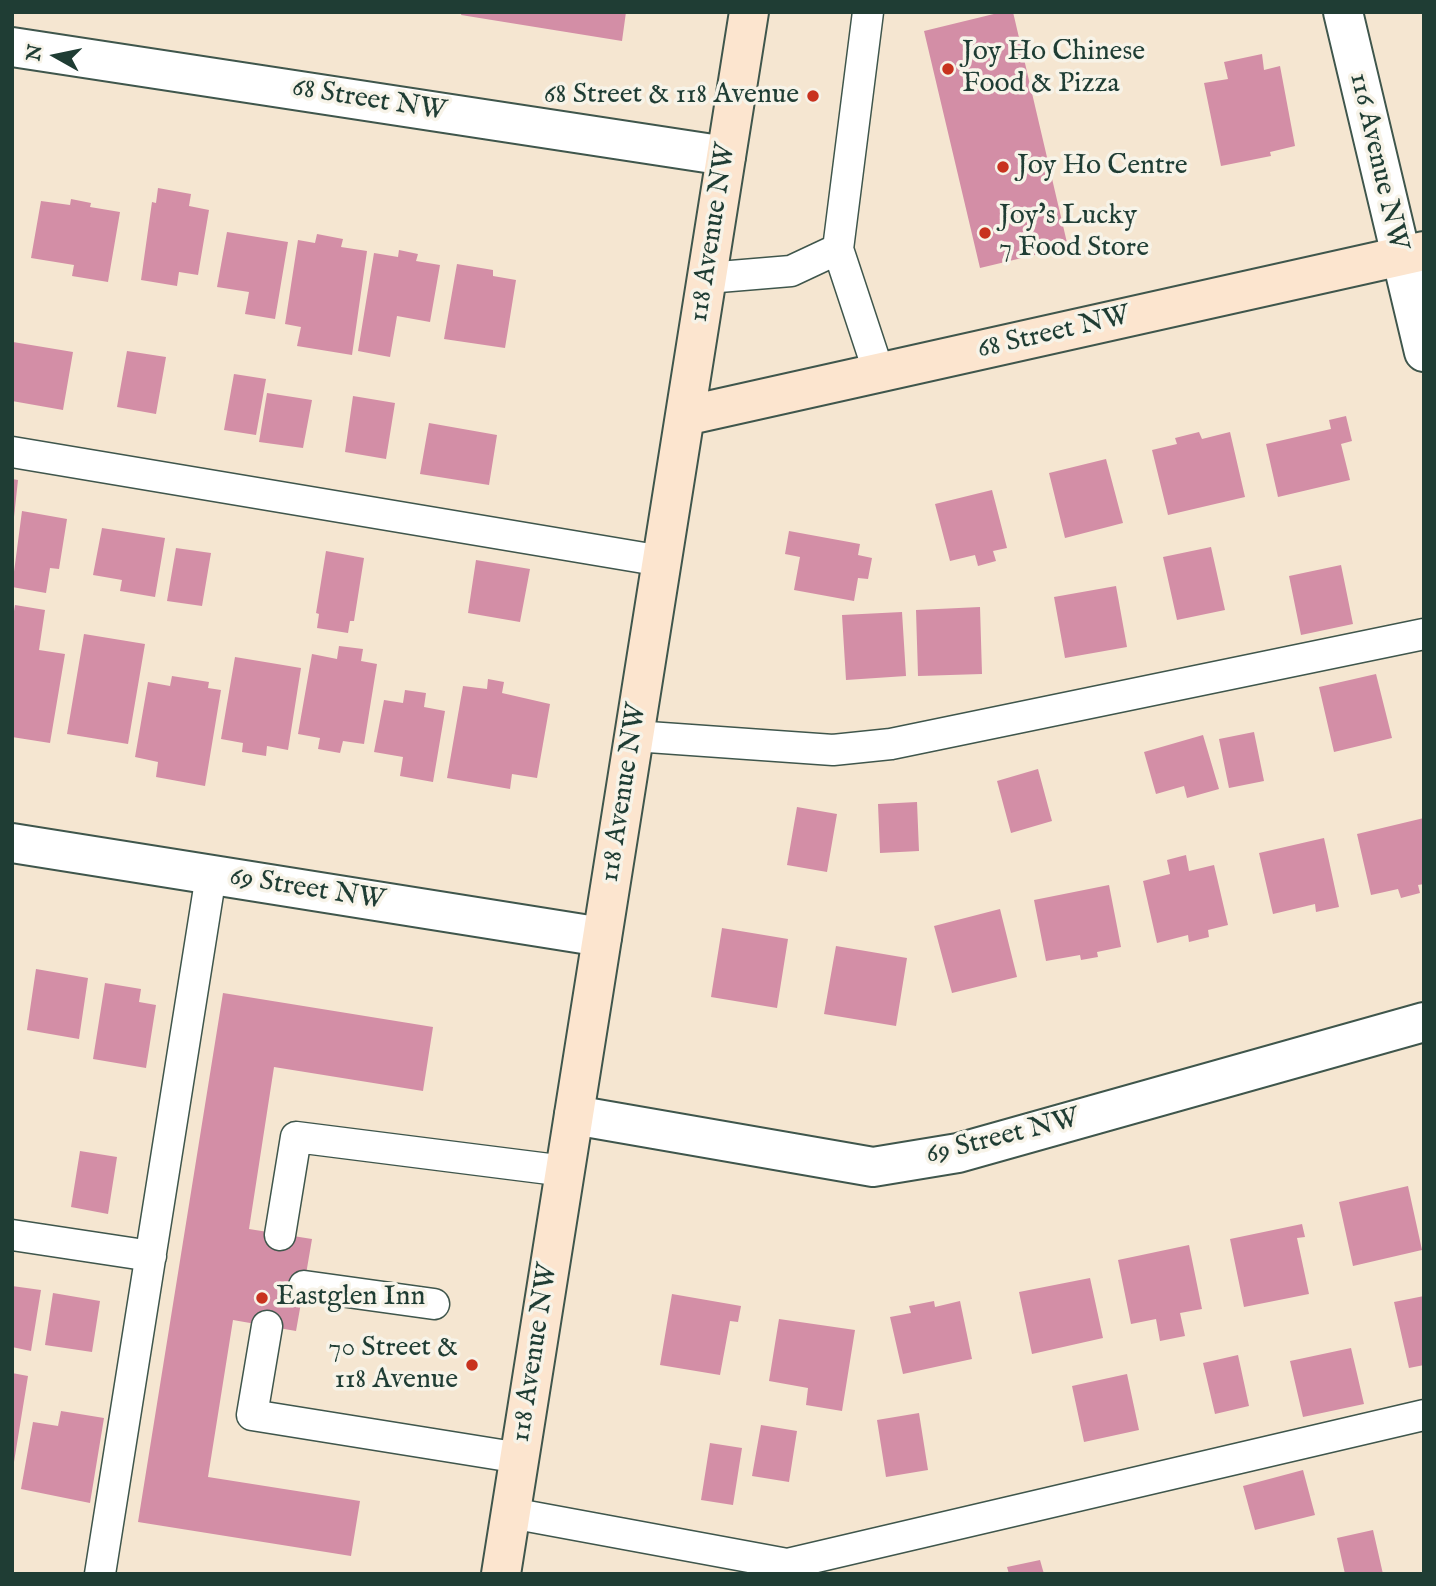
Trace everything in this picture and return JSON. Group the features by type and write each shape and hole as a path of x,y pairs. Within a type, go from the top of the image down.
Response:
{"main road":[{"name":"118 Avenue NW","path":"502,1574 749,12"},
{"name":"68 Street NW","path":"685,416 1411,254"}],"street":[{"name":"116 Avenue NW","path":"1343,12 1411,254 1424,352"},
{"name":"68 Street NW","path":"12,47 726,156"},
{"name":"69 Street NW","path":"12,843 602,937"},
{"name":"69 Street NW","path":"574,1115 873,1167 958,1153 1424,1022"}],"lane":[{"path":"868,12 838,249 879,373"},
{"path":"707,278 791,271 838,249"},
{"path":"12,452 662,561"},
{"path":"634,736 833,750 891,744 1424,634"},
{"path":"100,1574 211,875"},
{"path":"280,1235 296,1137 565,1171"},
{"path":"12,1235 151,1256"},
{"path":"304,1286 434,1304"},
{"path":"267,1326 253,1415 520,1458"},
{"path":"511,1513 787,1564 1424,1415"}],"building":[{"path":"462,12 626,12 622,41 461,15"},
{"name":"Joy Ho Centre","path":"1002,12 1013,12 1068,247 980,268 924,31"},
{"path":"1262,54 1264,70 1280,66 1295,146 1270,152 1271,156 1221,166 1204,83 1228,79 1224,62"},
{"path":"158,188 191,194 189,206 209,210 198,275 179,272 177,286 141,280 152,202 156,203"},
{"path":"71,199 91,203 90,207 120,212 108,282 72,276 74,265 31,258 41,201 70,205"},
{"path":"227,232 288,242 275,319 245,314 249,292 217,287"},
{"path":"317,234 343,239 341,247 367,251 352,355 297,346 301,327 285,324 298,240 315,243"},
{"path":"399,250 418,254 416,261 440,265 430,322 397,316 390,357 358,351 374,253 398,257"},
{"path":"457,264 493,270 493,276 516,280 505,348 444,339"},
{"path":"13,342 73,352 63,410 12,401"},
{"path":"127,351 166,357 156,414 117,407"},
{"path":"234,374 266,379 256,435 224,430"},
{"path":"267,393 312,400 303,448 259,442"},
{"path":"353,396 395,403 386,459 345,452"},
{"path":"1346,416 1352,441 1341,444 1350,480 1278,497 1266,444 1331,429 1329,420"},
{"path":"429,423 497,435 489,485 420,474"},
{"path":"1199,432 1202,439 1230,432 1245,497 1168,515 1152,450 1177,444 1175,438"},
{"path":"1106,459 1123,523 1065,538 1049,473"},
{"path":"12,479 18,480 14,517 12,517"},
{"path":"992,490 1007,548 993,551 996,561 978,566 975,555 950,561 935,504"},
{"path":"22,511 67,519 59,569 50,568 46,593 12,587"},
{"path":"102,528 165,538 155,597 120,591 122,580 93,575"},
{"path":"789,531 860,544 858,555 872,558 868,579 858,578 854,601 794,590 800,557 785,554"},
{"path":"1211,547 1225,610 1177,620 1163,557"},
{"path":"176,548 211,553 202,606 167,601"},
{"path":"326,551 364,558 354,621 350,621 348,633 317,628 319,614 316,613"},
{"path":"476,560 530,569 520,622 468,613"},
{"path":"1341,565 1353,624 1301,635 1289,576"},
{"path":"1116,586 1127,647 1065,658 1054,597"},
{"path":"15,605 45,610 39,650 65,654 50,743 12,737 12,624"},
{"path":"980,607 982,674 918,676 916,610"},
{"path":"902,612 906,676 846,680 842,615"},
{"path":"84,634 145,644 128,744 67,734"},
{"path":"339,646 363,649 361,661 377,664 364,744 343,741 340,753 318,749 320,738 298,734 312,654 337,659"},
{"path":"235,657 301,668 288,750 267,746 266,756 242,752 243,743 221,739"},
{"path":"1376,674 1392,738 1334,752 1319,687"},
{"path":"172,676 209,682 208,688 221,690 205,786 156,777 158,762 135,757 148,682 170,686"},
{"path":"488,679 504,682 502,693 550,704 537,778 512,774 510,789 447,778 463,686 487,689"},
{"path":"405,690 426,693 424,707 445,711 433,782 400,776 403,757 374,752 384,700 403,703"},
{"path":"1254,732 1264,781 1229,788 1219,739"},
{"path":"1203,735 1219,789 1187,798 1184,786 1156,794 1144,752"},
{"path":"1038,769 1052,821 1011,833 997,781"},
{"path":"917,802 919,851 880,853 878,804"},
{"path":"797,807 837,814 827,872 787,865"},
{"path":"1424,818 1424,884 1418,885 1420,893 1401,898 1398,889 1371,895 1357,834"},
{"path":"1324,838 1339,907 1316,912 1315,904 1273,914 1259,853"},
{"path":"1186,855 1189,871 1214,865 1228,925 1208,930 1209,937 1189,942 1188,935 1157,943 1143,881 1170,874 1167,860"},
{"path":"1109,885 1121,947 1097,952 1098,957 1081,960 1080,955 1046,961 1034,900"},
{"path":"1000,909 1017,977 952,993 934,926"},
{"path":"722,928 788,939 777,1008 711,997"},
{"path":"836,946 907,958 896,1026 824,1014"},
{"path":"36,969 88,978 79,1039 27,1030"},
{"path":"105,983 141,989 139,1002 156,1005 146,1068 93,1059"},
{"path":"223,993 433,1027 423,1091 274,1067 249,1229 312,1239 296,1331 233,1320 208,1477 360,1501 351,1556 138,1522"},
{"path":"80,1151 117,1157 108,1214 71,1207"},
{"path":"1408,1186 1422,1250 1353,1266 1339,1202"},
{"path":"1302,1224 1305,1237 1297,1238 1309,1294 1244,1307 1230,1239"},
{"path":"1189,1245 1202,1309 1180,1313 1185,1336 1160,1341 1156,1319 1131,1324 1118,1260"},
{"path":"1090,1278 1103,1338 1032,1354 1019,1292"},
{"path":"12,1286 41,1290 31,1351 12,1347"},
{"path":"53,1293 100,1301 92,1352 45,1345"},
{"path":"672,1294 741,1306 738,1322 730,1321 720,1375 660,1365"},
{"path":"1424,1296 1424,1365 1409,1368 1394,1302"},
{"path":"934,1301 935,1307 960,1301 972,1359 903,1374 890,1317 911,1313 909,1306"},
{"path":"779,1319 855,1330 842,1411 806,1405 808,1388 769,1381"},
{"path":"1351,1348 1364,1404 1303,1417 1290,1361"},
{"path":"1238,1355 1249,1406 1215,1414 1203,1363"},
{"path":"12,1373 28,1376 14,1462 12,1462"},
{"path":"1127,1374 1139,1430 1084,1442 1072,1386"},
{"path":"61,1411 104,1418 90,1503 21,1489 33,1422 58,1426"},
{"path":"919,1413 928,1470 886,1477 877,1420"},
{"path":"761,1425 797,1431 789,1482 752,1476"},
{"path":"710,1443 742,1448 733,1505 701,1500"},
{"path":"1303,1470 1315,1515 1255,1530 1243,1486"},
{"path":"1373,1530 1383,1574 1345,1574 1337,1538"},
{"path":"1040,1560 1044,1574 1009,1574 1007,1567"}],"place":[{"name":"Joy Ho Chinese Food & Pizza","path":"948,69"},
{"name":"68 Street & 118 Avenue","path":"813,96"},
{"name":"Joy Ho Centre","path":"1003,167"},
{"name":"Joy's Lucky 7 Food Store","path":"985,233"},
{"name":"Eastglen Inn","path":"262,1298"},
{"name":"70 Street & 118 Avenue","path":"472,1365"}]}
